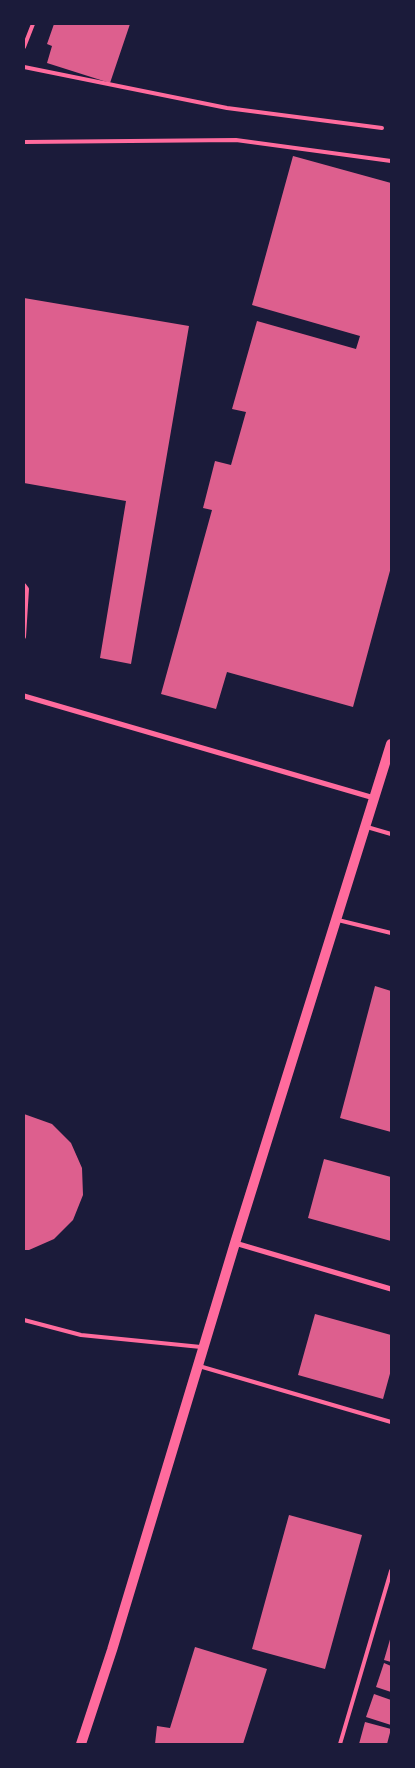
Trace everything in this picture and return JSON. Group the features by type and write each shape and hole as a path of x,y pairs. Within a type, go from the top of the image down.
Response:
{"main road":[{"path":"81,1744 112,1650 235,1243 391,744"}],"street":[{"path":"24,696 375,798"},
{"path":"235,1243 391,1289"}],"lane":[{"path":"24,48 33,24"},
{"path":"24,67 227,108 382,128"},
{"path":"24,142 236,140 391,161"},
{"path":"24,585 27,589 24,637"},
{"path":"366,826 391,834"},
{"path":"336,920 391,933"},
{"path":"24,1320 80,1335 204,1348"},
{"path":"198,1366 391,1422"},
{"path":"340,1744 391,1570"}],"building":[{"path":"54,24 130,24 110,83 47,63 52,46 47,44"},
{"path":"293,156 391,183 391,567 353,707 227,672 216,709 161,694 212,510 203,508 215,461 231,465 246,412 232,409 257,321 356,349 360,336 252,305"},
{"path":"24,298 189,326 131,664 100,658 126,501 24,483"},
{"path":"375,986 391,991 391,1132 340,1118"},
{"path":"24,1114 52,1124 71,1143 82,1168 83,1195 73,1220 54,1239 29,1250 24,1250"},
{"path":"324,1159 391,1177 391,1241 308,1218"},
{"path":"315,1314 391,1335 391,1370 383,1399 298,1375"},
{"path":"289,1515 362,1535 325,1669 252,1649"},
{"path":"391,1636 391,1662 384,1660"},
{"path":"195,1647 267,1669 243,1744 155,1744 157,1726 170,1728"},
{"path":"384,1663 391,1666 391,1692 376,1687"},
{"path":"374,1694 391,1700 391,1725 366,1717"},
{"path":"365,1722 391,1729 387,1744 359,1744"}]}
